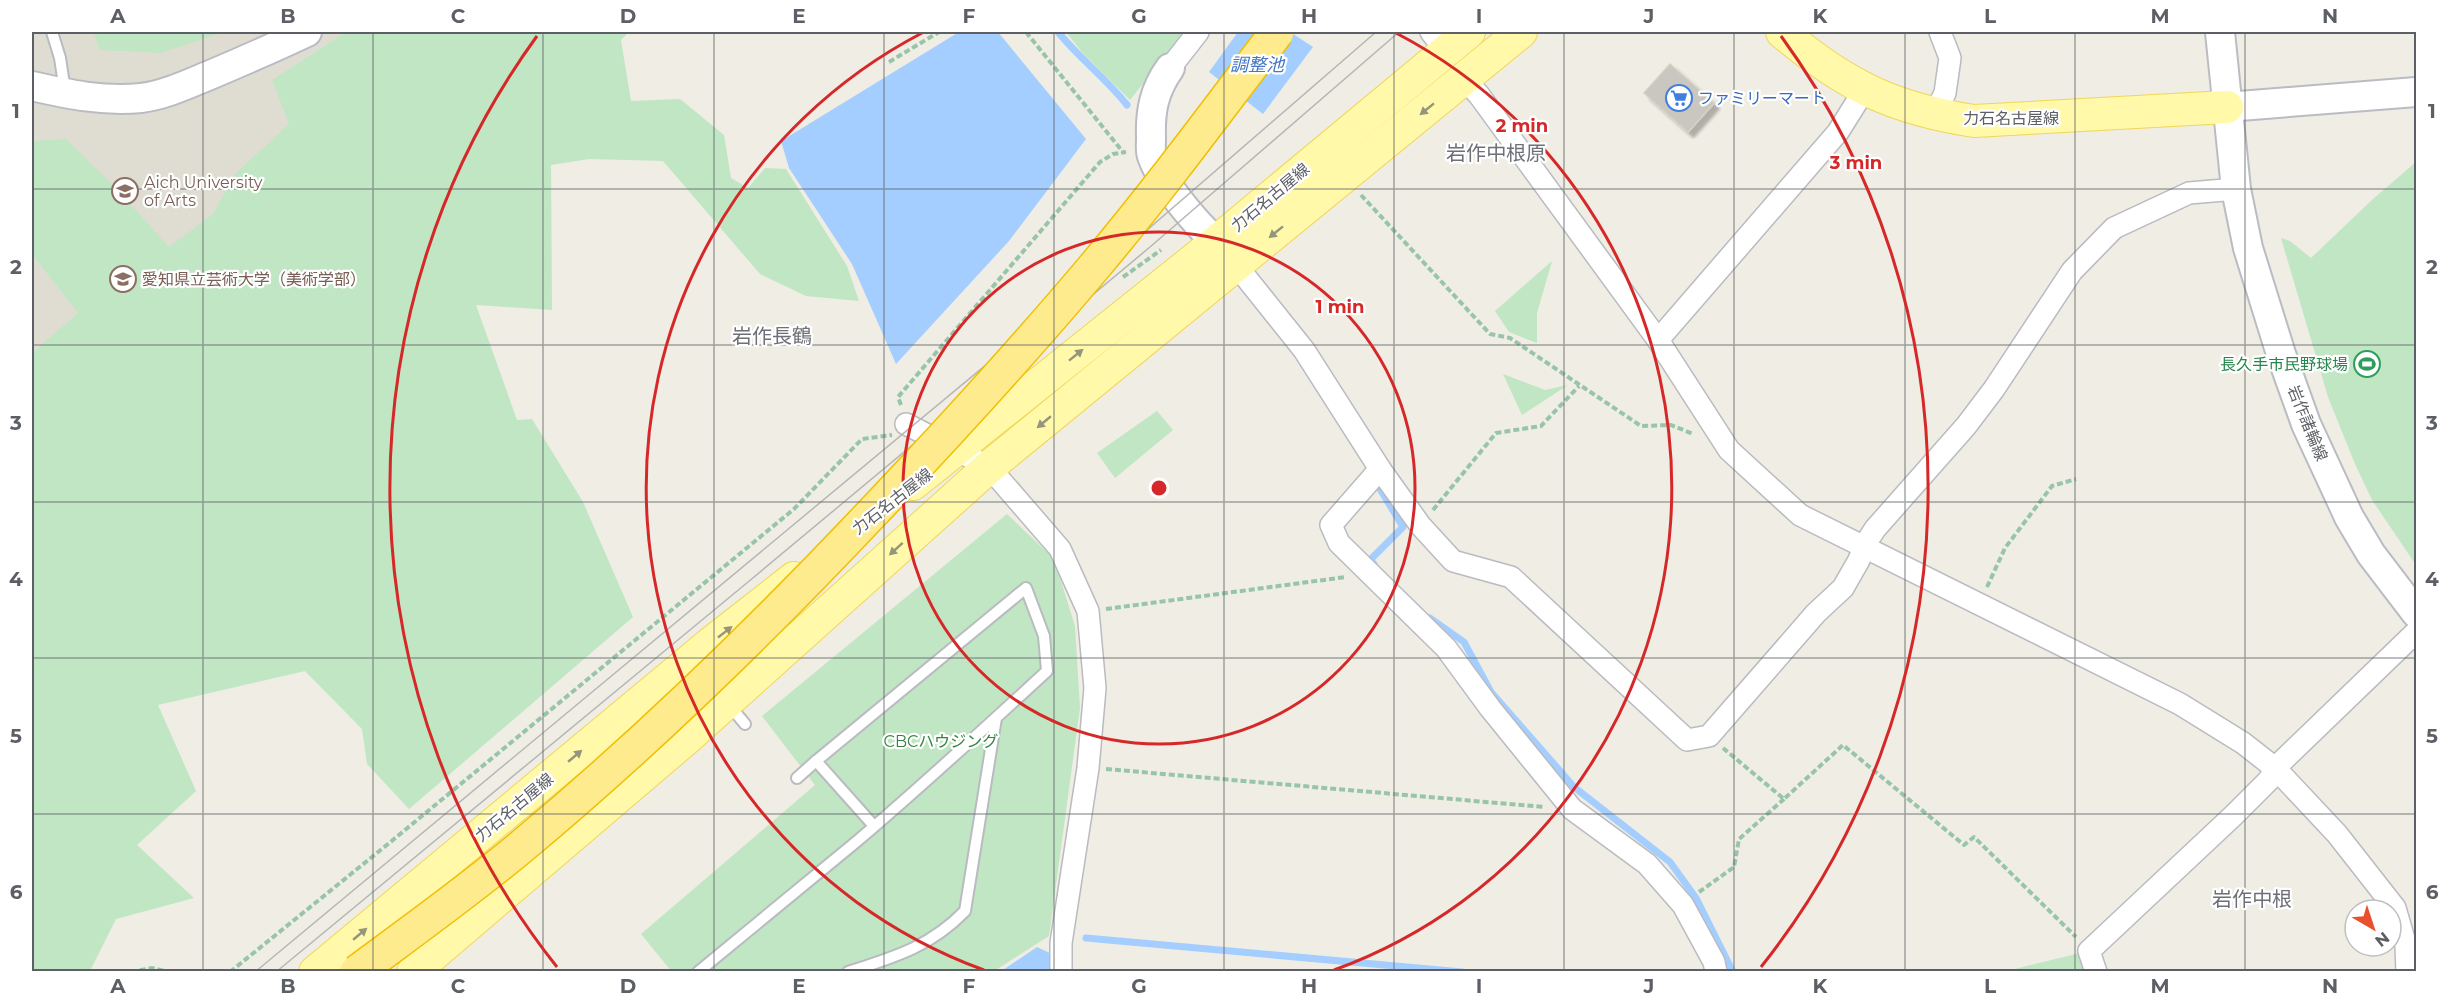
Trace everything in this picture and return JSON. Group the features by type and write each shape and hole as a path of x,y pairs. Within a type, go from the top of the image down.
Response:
{"highway":[{"path":"357,972 472,885 575,800 698,689 804,584 931,452 1094,267 1149,200 1277,32"},
{"path":"387,972 484,900 585,816 713,701 840,575 1000,404 1082,308 1166,207 1300,32"}],"main road":[{"path":"32,86 66,94 111,99 141,98 165,93 261,54 307,32"},
{"name":"力石名古屋線","path":"413,972 581,830 736,713 989,467 1521,32"},
{"name":"力石名古屋線","path":"1782,32 1827,67 1865,89 1899,105 1934,115 1974,121 2020,120 2227,107"},
{"name":"岩作諸輪線","path":"2220,32 2236,189 2248,248 2306,424 2349,517 2371,554 2412,598"},
{"name":"力石名古屋線","path":"315,972 711,644 956,450 1206,232 1449,38"},
{"path":"1170,68 1155,94 1150,117 1137,153 1159,170 1206,232"},
{"path":"2227,107 2416,92"}],"street":[{"path":"1170,68 1197,32"},
{"path":"1934,115 1945,93 1950,58 1940,32"},
{"path":"1464,79 1479,95 1658,340 1729,450 1800,515 2180,704 2243,743 2275,768 2337,834 2387,898"},
{"path":"1658,340 1838,132 1865,89"},
{"path":"1236,265 1304,350 1380,469 1420,525 1453,561 1511,577 1687,740 1709,736 1816,613 1843,588 1875,529 1966,426 2072,271 2114,228 2188,193 2236,189"},
{"path":"906,424 989,467 1060,549 1088,611 1095,687 1088,768 1061,942 1061,972"},
{"path":"1380,469 1331,525 1339,543 1368,574 1446,648 1490,708 1572,809 1647,864 1683,904 1714,962 1716,972"},
{"path":"2096,972 2089,951 2234,815 2269,780 2275,768 2416,632"},
{"path":"2403,936 2406,946 2407,972"}],"lane":[{"path":"52,32 60,58 66,94"},
{"path":"698,972 874,826 1047,671 1044,636 1026,588 797,778"},
{"path":"848,972 910,952 952,924 964,911 996,718"},
{"path":"816,761 874,826"}],"path":[{"path":"889,62 939,32"},
{"path":"1026,32 1137,153"},
{"path":"230,972 794,509 862,439 891,436 906,424 898,397 1100,162 1113,154 1137,153"},
{"path":"1343,177 1490,334 1510,338 1641,426 1671,425 1729,450"},
{"path":"1119,279 1206,232"},
{"path":"1420,525 1496,433 1541,426 1579,386"},
{"path":"1979,604 2005,548 2052,486 2076,479"},
{"path":"1088,611 1368,574"},
{"path":"1709,736 1784,799"},
{"path":"1683,904 1734,867 1739,839 1844,745 1964,845 1974,837 2089,951"},
{"path":"1088,768 1572,809"},
{"path":"131,972 152,968 169,972"}],"shaded area":[{"name":"愛知県立芸術大学（美術学部）","path":"32,32 362,32 396,128 32,430"}],"green space":[{"path":"93,32 225,32 160,53 100,50"},
{"path":"346,32 629,32 621,40 631,101 680,99 724,135 731,178 748,188 765,168 786,169 847,266 859,301 806,296 760,274 663,161 589,159 551,165 552,310 476,305 517,420 532,419 583,502 633,617 409,809 367,764 362,729 305,671 158,705 196,791 137,845 194,898 116,919 90,971 32,971 32,353 78,313 32,254 32,141 66,139 115,187 169,247 213,214 235,174 289,124 272,80"},
{"path":"1066,32 1184,32 1130,100 1082,52"},
{"name":"長久手市民野球場","path":"2416,162 2416,565 2372,500 2355,464 2328,397 2281,238 2290,241 2311,258"},
{"path":"1552,261 1537,313 1537,343 1509,332 1495,311"},
{"path":"1503,374 1545,390 1568,385 1522,415"},
{"path":"1157,411 1173,430 1115,478 1097,453"},
{"name":"CBCハウジング","path":"1007,514 1054,559 1075,626 1080,708 1049,936 994,971 672,972 641,934 815,785 762,716"},
{"path":"2084,952 2090,971 2007,972 2007,971"}],"water":[{"path":"959,32 998,32 1086,139 1009,241 896,364 852,264 789,168 781,141"},
{"name":"調整池","path":"1238,32 1290,32 1313,47 1263,114 1209,72"},
{"path":"1037,947 1054,955 1050,971 1000,972"}],"building":[{"name":"ファミリーマート","path":"1670,64 1714,103 1688,132 1644,93"}],"waterway":[{"path":"1058,32 1127,105"},
{"path":"1374,479 1403,527 1370,560 1374,564"},
{"path":"1430,618 1464,642 1491,692 1574,787 1670,862 1696,898 1733,972"},
{"path":"1086,938 1462,972"}],"tram line":[{"path":"255,972 1117,256 1376,32"},
{"path":"276,972 1150,247 1399,32"}],"place":[{"name":"ファミリーマート","path":"1679,98"},
{"name":"Aich University of Arts","path":"125,191"},
{"name":"愛知県立芸術大学（美術学部）","path":"123,279"},
{"name":"長久手市民野球場","path":"2367,364"}],"district":[{"name":"岩作中根原","path":"1496,153"},
{"name":"岩作長鶴","path":"772,336"},
{"name":"岩作中根","path":"2252,899"}]}
